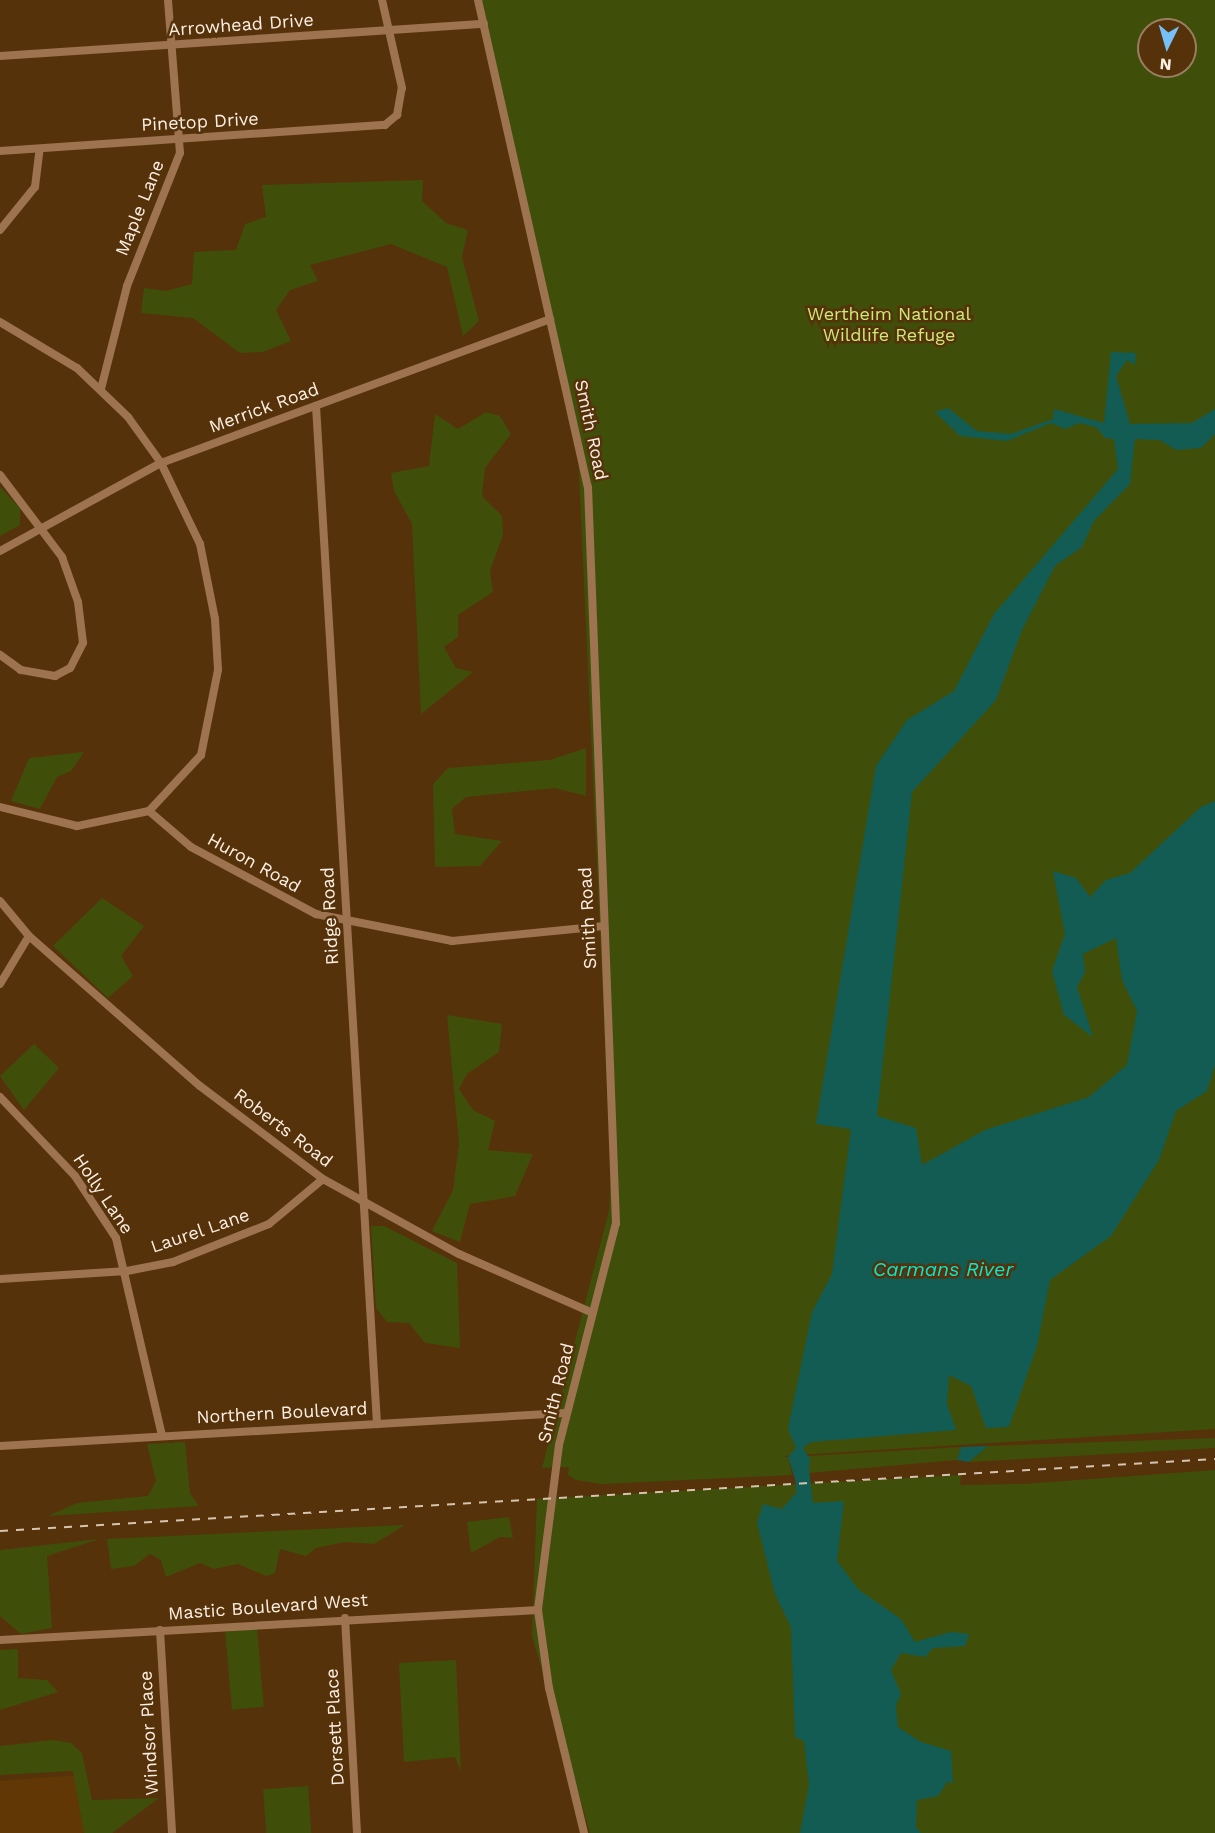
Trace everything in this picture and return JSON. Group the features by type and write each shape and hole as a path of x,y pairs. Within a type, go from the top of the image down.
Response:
{"street":[{"name":"Maple Lane","path":"101,389 127,286 180,153 168,0"},
{"path":"382,0 390,32"},
{"name":"Smith Road","path":"478,0 588,487 604,927 617,1190 612,1248 565,1413 540,1565 538,1610 549,1688 584,1833"},
{"name":"Arrowhead Drive","path":"0,56 484,24"},
{"name":"Pinetop Drive","path":"0,151 361,130 386,125 397,115 402,88 390,32"},
{"path":"0,230 35,187 39,149"},
{"name":"Merrick Road","path":"0,551 41,526 161,463 550,319"},
{"path":"0,322 30,336 101,389 161,463 200,544 215,619 218,670 201,755 149,811 77,826 0,807"},
{"name":"Ridge Road","path":"316,406 378,1424"},
{"path":"0,476 41,526 62,557 78,602 83,624 80,656 70,668 39,677 0,656"},
{"name":"Huron Road","path":"149,811 191,847 266,892 316,914 452,941 604,927"},
{"name":"Roberts Road","path":"0,902 29,936 200,1086 323,1179 364,1204 459,1254 593,1312"},
{"path":"0,984 29,936"},
{"name":"Holly Lane","path":"0,1097 75,1176 116,1238 127,1271 162,1436"},
{"name":"Laurel Lane","path":"0,1279 127,1271 172,1262 249,1233 323,1179"},
{"name":"Northern Boulevard","path":"0,1446 565,1413"},
{"name":"Mastic Boulevard West","path":"0,1640 345,1618 538,1610"},
{"name":"Dorsett Place","path":"345,1618 357,1833"},
{"name":"Windsor Place","path":"160,1630 172,1833"}],"shaded area":[{"path":"77,1775 84,1833 0,1833 0,1781"}],"green space":[{"name":"Wertheim National Wildlife Refuge","path":"480,0 1215,0 1215,1429 781,1456 788,1457 792,1475 602,1484 576,1480 568,1475 569,1467 542,1468 609,1211 611,1171 577,429"},
{"path":"423,180 422,201 446,223 468,230 462,257 479,321 463,336 447,267 391,244 310,265 318,281 290,290 276,310 291,341 262,352 240,353 193,318 141,313 144,288 166,291 192,284 194,252 236,250 245,224 266,217 262,185"},
{"path":"486,412 500,416 511,434 485,468 482,496 502,516 503,535 490,571 493,592 458,615 458,637 444,647 456,668 473,672 421,714 412,524 394,491 391,473 429,466 435,414 458,429"},
{"path":"0,487 20,508 20,525 0,536"},
{"path":"586,748 586,796 555,788 466,797 452,809 455,834 502,841 480,866 435,867 433,784 448,768 550,760"},
{"path":"84,752 71,771 57,777 40,809 11,801 29,758"},
{"path":"102,898 144,926 121,956 133,976 108,998 53,946"},
{"path":"447,1015 502,1024 499,1052 467,1074 459,1089 473,1110 495,1121 488,1150 533,1154 515,1196 470,1204 460,1242 432,1231 453,1190 459,1144"},
{"path":"34,1044 59,1068 24,1110 0,1076"},
{"path":"371,1226 384,1226 457,1263 460,1348 425,1343 409,1323 387,1322 376,1308"},
{"path":"1215,1438 1215,1448 969,1462 988,1446"},
{"path":"185,1442 190,1493 199,1506 48,1516 77,1503 148,1496 156,1481 147,1444"},
{"path":"961,1447 957,1460 808,1473 807,1456"},
{"path":"1215,1470 1215,1833 590,1833 532,1636 537,1499 961,1475 960,1485 1023,1484"},
{"path":"509,1517 513,1538 500,1537 471,1553 467,1522"},
{"path":"405,1525 374,1544 345,1542 316,1548 306,1556 280,1549 275,1573 266,1576 238,1564 214,1569 200,1563 166,1577 161,1560 150,1554 134,1566 111,1569 107,1539"},
{"path":"99,1539 47,1556 52,1628 21,1634 0,1616 0,1550"},
{"path":"257,1629 264,1707 232,1709 225,1632"},
{"path":"18,1649 18,1678 47,1680 58,1692 0,1710 0,1650"},
{"path":"456,1660 461,1772 455,1757 404,1762 399,1663"},
{"path":"53,1740 71,1743 82,1753 92,1800 159,1798 112,1833 84,1833 73,1771 0,1775 0,1746"},
{"path":"308,1786 311,1833 266,1833 263,1789"}],"water":[{"name":"Carmans River","path":"1111,352 1136,353 1135,365 1127,360 1116,376 1130,424 1192,423 1215,409 1215,434 1201,448 1176,450 1160,440 1135,439 1130,484 1094,521 1082,547 1055,566 1022,630 996,700 912,792 877,1116 916,1128 922,1165 985,1130 1089,1097 1127,1065 1137,1011 1122,980 1116,938 1083,954 1085,972 1077,987 1093,1037 1064,1015 1052,971 1065,934 1053,871 1076,878 1090,897 1106,880 1130,873 1201,807 1215,801 1215,1065 1207,1091 1176,1111 1159,1160 1111,1236 1050,1280 1037,1346 1009,1427 986,1428 971,1386 949,1375 947,1404 956,1430 811,1442 803,1448 810,1459 808,1473 795,1479 788,1457 796,1448 788,1429 812,1312 832,1274 851,1129 816,1124 876,766 907,720 954,691 994,614 1118,469 1114,439 1105,438 1096,427 1079,423 1065,429 1051,423 1007,441 960,436 935,412 948,408 977,431 1011,434 1053,419 1054,409 1104,423"},
{"path":"988,1446 969,1462 957,1460 961,1447"},
{"path":"795,1494 806,1494 812,1503 844,1501 837,1561 859,1590 901,1619 915,1642 951,1632 969,1634 965,1646 933,1648 925,1657 901,1653 891,1670 901,1694 896,1705 898,1727 921,1742 951,1751 953,1784 948,1781 938,1796 917,1800 916,1827 921,1833 800,1833 809,1785 804,1741 795,1737 791,1627 775,1594 757,1523 763,1504 782,1509"}],"waterway":[{"name":"Carmans River","path":"800,1459 806,1513"}],"railway":[{"path":"0,1531 1215,1459"}]}
